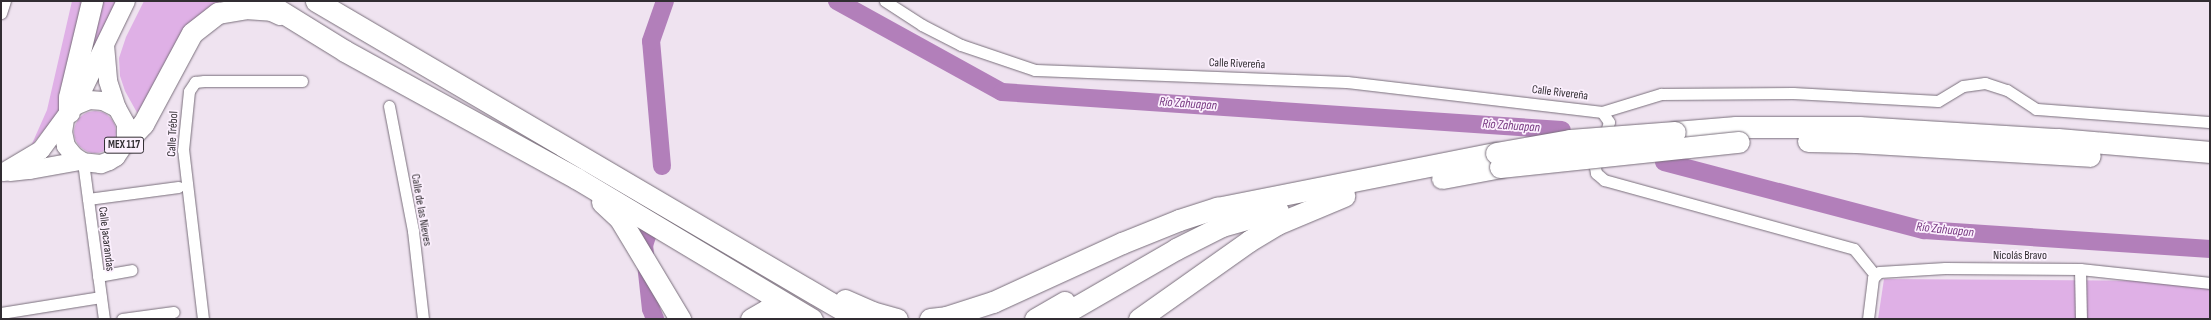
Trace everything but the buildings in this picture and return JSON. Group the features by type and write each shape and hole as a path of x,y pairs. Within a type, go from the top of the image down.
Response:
{"highway":[{"path":"70,112 69,97 92,1"},
{"path":"264,1 345,51 576,178 805,315"},
{"path":"316,1 858,319"},
{"path":"126,142 143,124 192,33 218,13 245,8 271,10 294,20"},
{"path":"1055,319 1176,249 1222,226 1271,211 1344,196 1498,160 1570,140 1743,127 1859,127 2058,139 2210,152"},
{"path":"930,319 946,317 993,302 1122,243 1179,220 1217,208 1498,160 1739,142 1856,142 2210,164"},
{"path":"576,178 620,219 680,319"},
{"path":"1139,319 1249,241 1277,224 1344,196"},
{"path":"1035,319 1181,235 1213,219 1257,202"},
{"path":"818,295 835,295 872,312 897,319"},
{"path":"751,319 768,309 805,315"}],"main road":[{"name":"MEX 117","path":"81,161 66,146 63,132 70,112 126,1"},
{"name":"MEX 117","path":"3,172 30,170 81,161 100,164 109,162 116,157 126,142 126,124 117,108 108,80 105,64 106,42"},
{"path":"70,112 89,100 96,99 104,100 117,108"},
{"name":"MEX 117","path":"3,172 41,150 70,112"}],"street":[{"path":"1,13 5,1"},
{"name":"Calle Rivereña","path":"885,1 922,25 961,45 1035,70 1347,82 1602,112"},
{"name":"Calle Trébol","path":"203,319 183,150 189,91 196,82 204,81 302,81"},
{"path":"1868,319 1874,274 1854,250 1604,180 1596,173 1595,167 1609,122 1602,112 1661,94 1793,93 1938,101 1964,86 1985,83 2007,90 2036,109 2210,122"},
{"name":"Calle de las Nieves","path":"389,106 413,231 423,319"},
{"name":"Calle Jacarandas","path":"81,161 88,199 104,319"},
{"path":"88,199 178,187"},
{"name":"Nicolás Bravo","path":"1874,274 1879,272 1945,268 2080,269 2210,283"},
{"path":"2080,269 2081,319"},
{"path":"98,276 131,270"},
{"path":"1,313 101,297"},
{"path":"122,319 174,312"}],"shaded area":[{"path":"72,1 87,1 60,111 31,146 47,110"},
{"path":"103,1 122,1 83,79 90,52"},
{"path":"144,1 242,1 221,7 140,118 125,91 120,76 119,58 126,37"},
{"path":"91,111 99,111 107,114 113,120 116,132 113,144 107,150 99,153 91,153 83,150 77,144 74,136 74,128 77,120 83,114"},
{"path":"1884,279 2178,281 2210,285 2210,319 1878,319"}],"waterway":[{"path":"662,166 651,41 665,1"},
{"name":"Río Zahuapan","path":"837,1 1002,92 1562,130"},
{"name":"Río Zahuapan","path":"1664,162 1924,230 2210,249"},
{"path":"648,233 644,245 651,309 655,319"}]}
